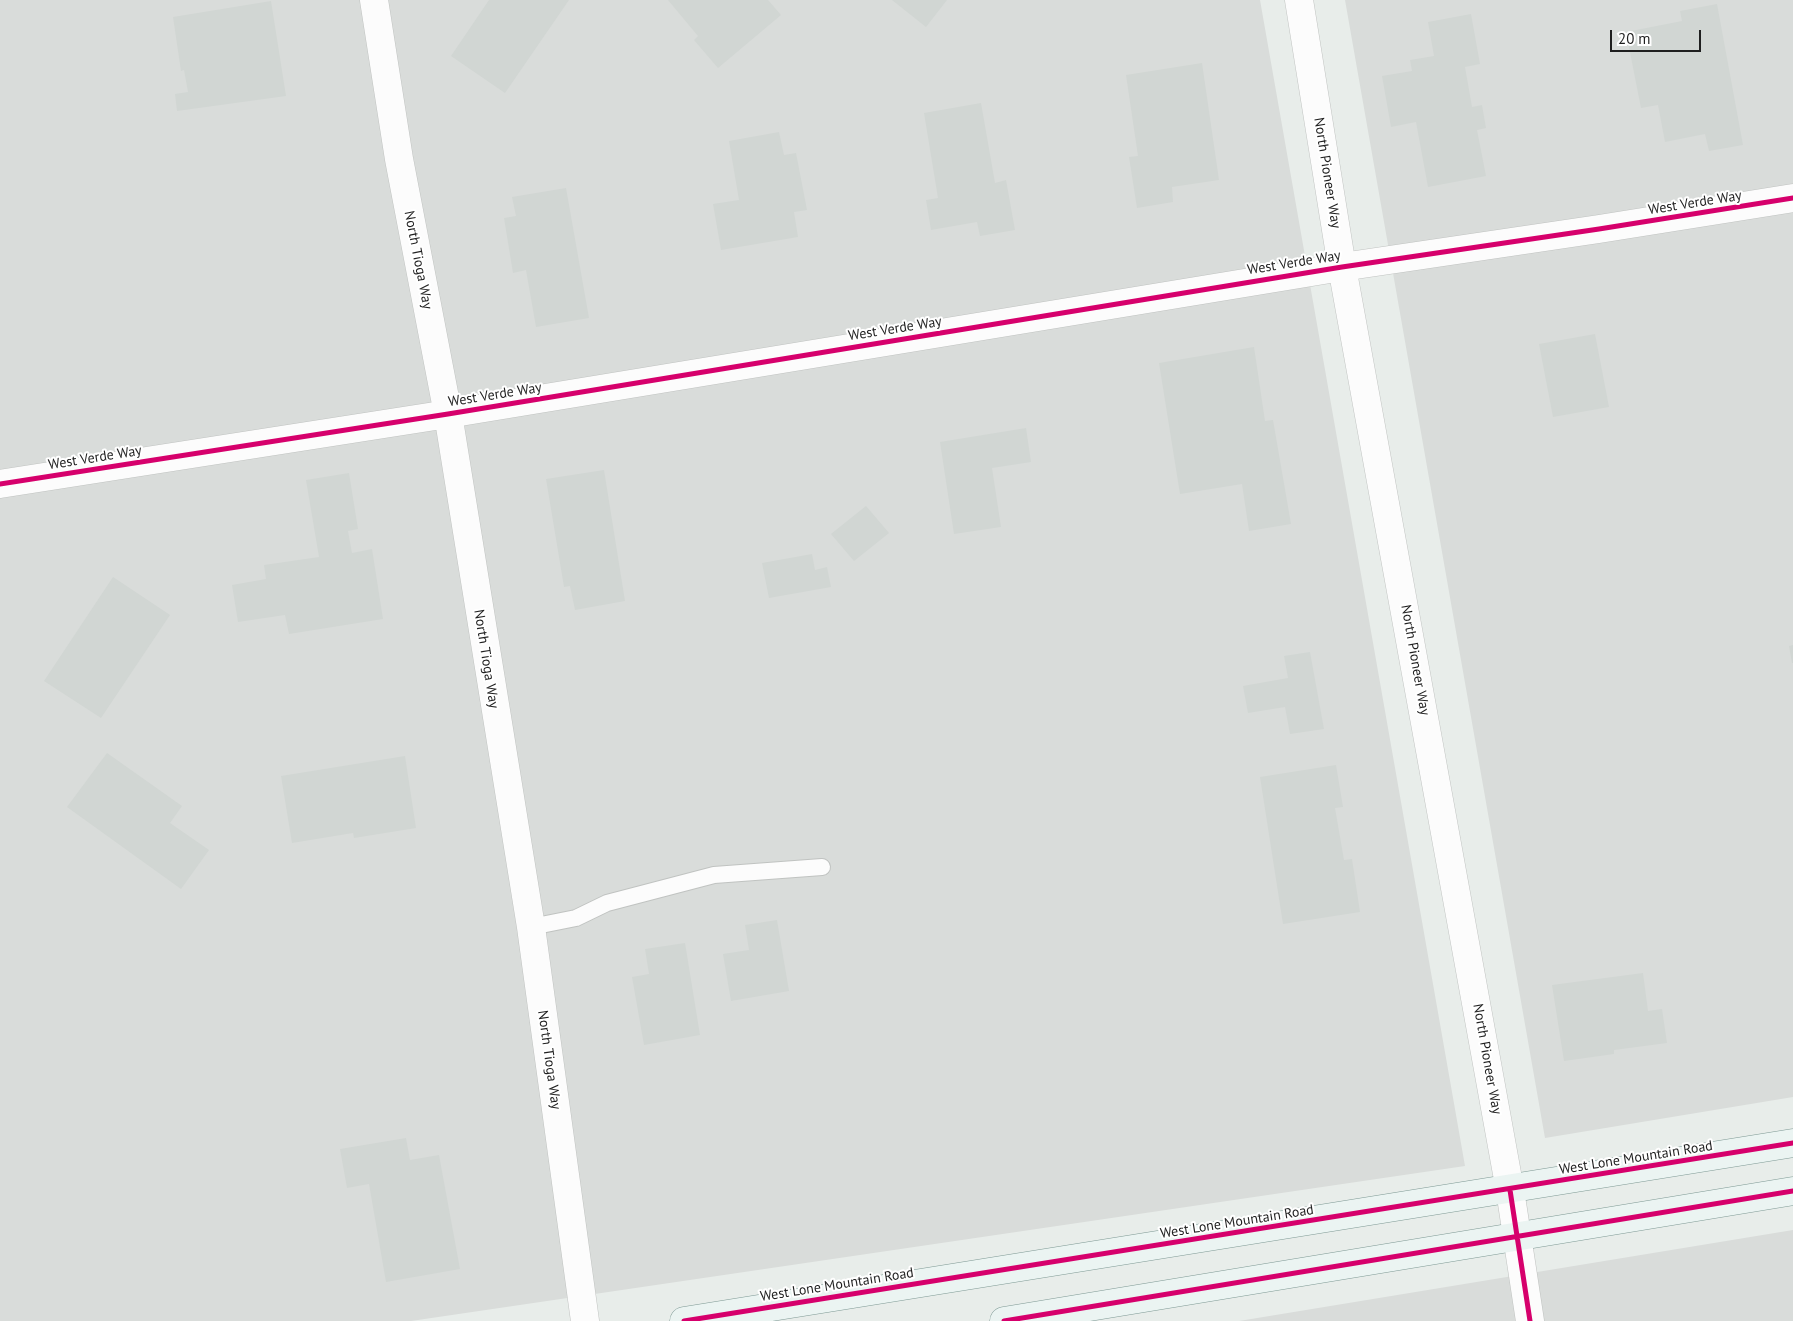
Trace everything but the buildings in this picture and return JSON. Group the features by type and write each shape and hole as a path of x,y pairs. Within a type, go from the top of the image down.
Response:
{"main road":[{"name":"West Lone Mountain Road","path":"684,1321 1510,1190 1793,1143"},
{"path":"1004,1321 1793,1191"}],"street":[{"name":"North Tioga Way","path":"374,0 399,159 448,414 531,927 585,1321"},
{"name":"North Pioneer Way","path":"1299,0 1342,267 1510,1190 1530,1321"},
{"name":"West Verde Way","path":"0,484 448,414 1342,267 1599,230 1793,198"}],"lane":[{"path":"531,927 576,918 607,903 714,875 822,867"}],"shaded area":[{"path":"0,0 1260,0 1465,1166 411,1321 0,1321"},
{"path":"1345,0 1793,0 1793,1097 1545,1138"},
{"path":"1793,1230 1793,1321 1239,1321"}],"cycle path":[{"path":"0,484 448,414 1342,267 1793,198"},
{"path":"684,1321 1793,1143"},
{"path":"1510,1190 1530,1321"},
{"path":"1004,1321 1793,1191"}]}
